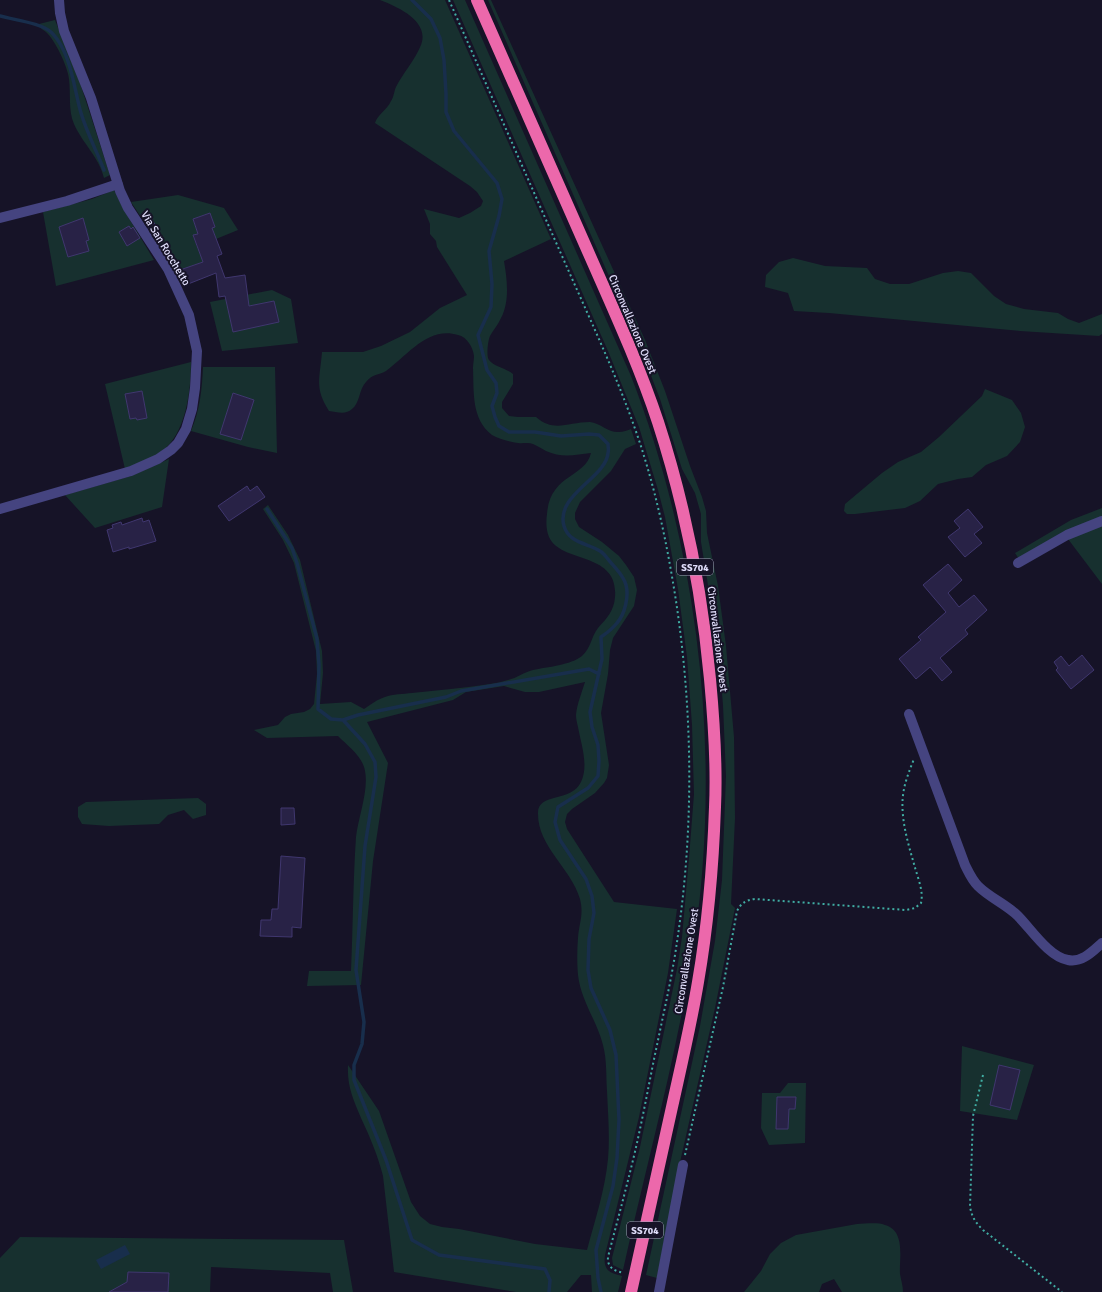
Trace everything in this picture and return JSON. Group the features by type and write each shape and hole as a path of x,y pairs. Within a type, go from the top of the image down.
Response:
{"highway":[{"name":"Circonvallazione Ovest","path":"477,0 603,285 647,392 670,460 690,543 702,610 711,686 715,752 716,806 704,942 698,982 631,1292"}],"street":[{"name":"Via San Rocchetto","path":"0,509 123,474 151,464 171,450 182,436 188,423 192,408 196,378 197,351 192,323 182,297 168,269 128,208 118,184 86,86 64,31 59,0"},
{"path":"0,218 68,201 118,184"},
{"path":"1018,564 1067,535 1102,521"},
{"path":"909,714 965,865 976,884 984,892 1018,916 1051,951 1060,958 1068,960 1084,958 1102,943"},
{"path":"659,1292 683,1165"}],"path":[{"path":"449,0 593,325 631,416 648,468 670,560 683,647 687,703 690,792 680,926 640,1132 608,1257 609,1265 616,1272"},
{"path":"683,1165 721,993 737,911 740,905 749,900 755,899 906,910 915,908 921,903 922,893 907,838 902,799 904,788 920,741"},
{"path":"983,1075 972,1126 971,1216 983,1230 1062,1292"}],"green space":[{"path":"380,0 445,0 551,239 504,261 507,282 506,304 500,321 490,336 487,352 488,358 491,362 513,374 513,384 502,402 502,408 509,416 536,417 549,425 555,426 590,422 615,432 622,432 631,429 636,444 625,449 611,471 580,502 575,513 575,519 579,527 602,542 619,556 634,577 637,590 634,606 613,638 610,650 608,674 601,713 609,765 607,778 595,793 567,814 565,822 567,829 614,902 677,909 668,973 639,1117 605,1255 605,1264 608,1270 614,1274 622,1276 618,1292 592,1292 591,1275 581,1275 567,1292 516,1292 394,1272 383,1176 374,1147 353,1098 348,1073 348,1065 379,1111 411,1202 420,1216 430,1224 535,1244 587,1250 607,1171 609,1125 605,1056 600,1036 582,994 578,975 578,943 582,910 580,899 570,877 543,837 539,826 538,814 539,807 543,803 570,793 576,789 581,782 584,762 576,715 578,702 585,682 539,692 525,692 504,686 466,692 453,700 367,722 388,763 373,861 361,985 307,986 309,971 351,971 356,837 366,787 364,766 354,752 338,736 267,738 254,730 278,725 285,717 291,714 304,712 310,709 314,704 317,674 316,651 294,563 283,540 263,509 268,505 288,535 300,560 322,651 323,673 320,704 351,702 364,709 374,702 391,695 497,683 530,671 572,662 585,653 596,631 610,614 615,597 614,582 608,572 599,565 565,551 555,545 549,537 546,523 550,501 554,491 588,461 591,453 579,455 557,455 531,443 512,442 492,435 480,421 477,413 474,395 474,356 471,346 467,340 461,336 447,333 428,338 386,371 369,379 362,388 355,406 350,411 341,413 329,411 321,396 319,376 322,352 363,352 381,346 410,332 440,308 467,295 437,247 436,241 430,234 430,224 424,209 459,218 481,206 483,201 477,192 470,186 375,123 392,99 396,87 421,45 423,36 417,22 411,16"},
{"path":"453,0 465,0 631,376 655,445 674,516 689,589 699,662 705,737 705,811 701,884 692,957 660,1114 623,1270 613,1265 612,1258 640,1147 677,969 682,937 689,858 694,794 692,725 687,657 678,589 665,517 639,427 608,351"},
{"path":"488,0 491,0 645,340 665,391 706,511 707,533 718,586 726,646 734,737 735,818 731,904 735,908 715,1008 678,1171 657,1278 646,1275 700,1026 715,941 722,880 726,776 723,705 718,647 701,542 701,514 695,493 682,469 660,399 640,347"},
{"path":"55,20 80,83 110,175 104,178 102,170 95,157 72,119 69,79 64,61 50,36 39,27 39,24"},
{"path":"114,190 124,210 154,260 56,286 43,212 92,199"},
{"path":"178,195 224,208 238,230 216,239 212,228 215,227 210,213 193,219 198,234 193,236 203,262 177,271 131,202"},
{"path":"793,258 825,266 867,268 875,279 890,284 909,284 943,273 958,271 971,273 994,296 1006,304 1024,309 1058,313 1079,323 1102,314 1102,334 1099,336 1020,331 794,311 788,293 765,287 766,275 779,262"},
{"path":"272,290 291,299 298,343 222,351 210,302"},
{"path":"191,362 188,398 181,423 176,434 169,444 157,455 125,469 105,384"},
{"path":"203,367 275,367 277,453 248,447 191,431 197,415 200,399"},
{"path":"985,389 1012,400 1021,413 1025,427 1020,442 1007,456 986,465 972,477 938,484 920,501 905,508 855,514 847,514 844,511 845,504 882,473 898,462 921,452 939,437 982,396"},
{"path":"169,459 162,507 95,528 65,495 131,476"},
{"path":"1102,508 1102,517 1019,559 1015,553 1071,520"},
{"path":"1102,524 1102,584 1068,539"},
{"path":"198,798 206,804 206,815 193,819 184,810 168,815 159,824 109,826 82,824 78,817 78,807 86,802"},
{"path":"962,1046 1034,1065 1017,1120 960,1111"},
{"path":"788,1083 806,1083 805,1143 769,1145 761,1128 762,1093 780,1093"},
{"path":"857,1224 882,1224 892,1228 896,1233 900,1246 900,1274 903,1292 842,1292 834,1279 822,1284 819,1292 744,1292 761,1271 770,1254 781,1243 796,1235"},
{"path":"20,1237 344,1240 353,1292 333,1292 330,1273 211,1267 210,1292 0,1292 0,1258"}],"water":[{"path":"125,1245 130,1254 101,1269 96,1260"}],"building":[{"path":"210,213 215,227 212,228 222,254 217,256 225,278 245,275 249,306 274,301 279,322 233,332 225,296 219,297 216,273 183,286 177,271 203,262 193,235 198,234 193,219"},
{"path":"150,216 157,228 151,231 144,220"},
{"path":"83,218 89,240 86,241 89,251 68,257 59,227"},
{"path":"129,226 131,229 133,227 140,238 127,246 119,232"},
{"path":"142,391 147,418 137,420 136,418 130,419 125,394"},
{"path":"233,393 254,400 241,440 220,434"},
{"path":"247,486 250,491 257,486 265,497 229,521 218,506"},
{"path":"968,509 983,527 974,534 982,543 965,557 948,537 960,528 954,521"},
{"path":"142,518 143,522 149,520 156,541 113,552 107,530 113,528 112,525 121,522 122,525"},
{"path":"948,564 962,580 948,593 959,607 974,595 987,610 965,630 968,634 940,658 952,672 942,681 930,667 916,679 899,659 921,640 918,637 946,612 923,585"},
{"path":"1082,655 1094,670 1071,689 1056,670 1058,668 1054,662 1061,656 1069,666"},
{"path":"281,808 294,808 295,824 281,825"},
{"path":"281,856 305,858 301,928 292,927 292,937 260,936 261,920 271,920 272,909 278,909"},
{"path":"999,1065 1020,1070 1010,1110 990,1105"},
{"path":"777,1097 796,1097 795,1109 789,1109 788,1129 776,1129"},
{"path":"128,1272 169,1273 168,1292 109,1292 127,1282"}],"waterway":[{"path":"412,0 431,19 440,38 444,60 446,112 454,131 497,183 502,199 499,216 489,251 492,284 491,307 478,335 487,370 496,383 497,393 492,406 495,417 499,426 509,432 535,432 561,436 589,434 599,435 608,444 608,452 605,462 599,471 573,496 567,505 563,515 564,526 566,532 574,539 600,551 619,572 626,585 627,599 620,619 612,629 601,637 602,659 590,712 592,727 598,745 598,776 588,788 558,807 555,822 560,840 586,879 592,896 594,913 589,939 588,970 591,988 610,1030 616,1055 619,1120 617,1158 613,1186 596,1250 598,1278 601,1292"},
{"path":"0,16 28,22 42,27 52,33 58,41 68,60 83,120 104,170"},
{"path":"267,509 292,548 297,563 317,639 319,665 318,709 331,719 343,720 358,715 446,697 461,691 589,669 599,674"},
{"path":"343,720 365,744 375,762 376,777 365,846 356,970 364,1022 362,1044 354,1065 354,1080 386,1160 412,1240 439,1255 545,1269 550,1280 549,1292"}]}
